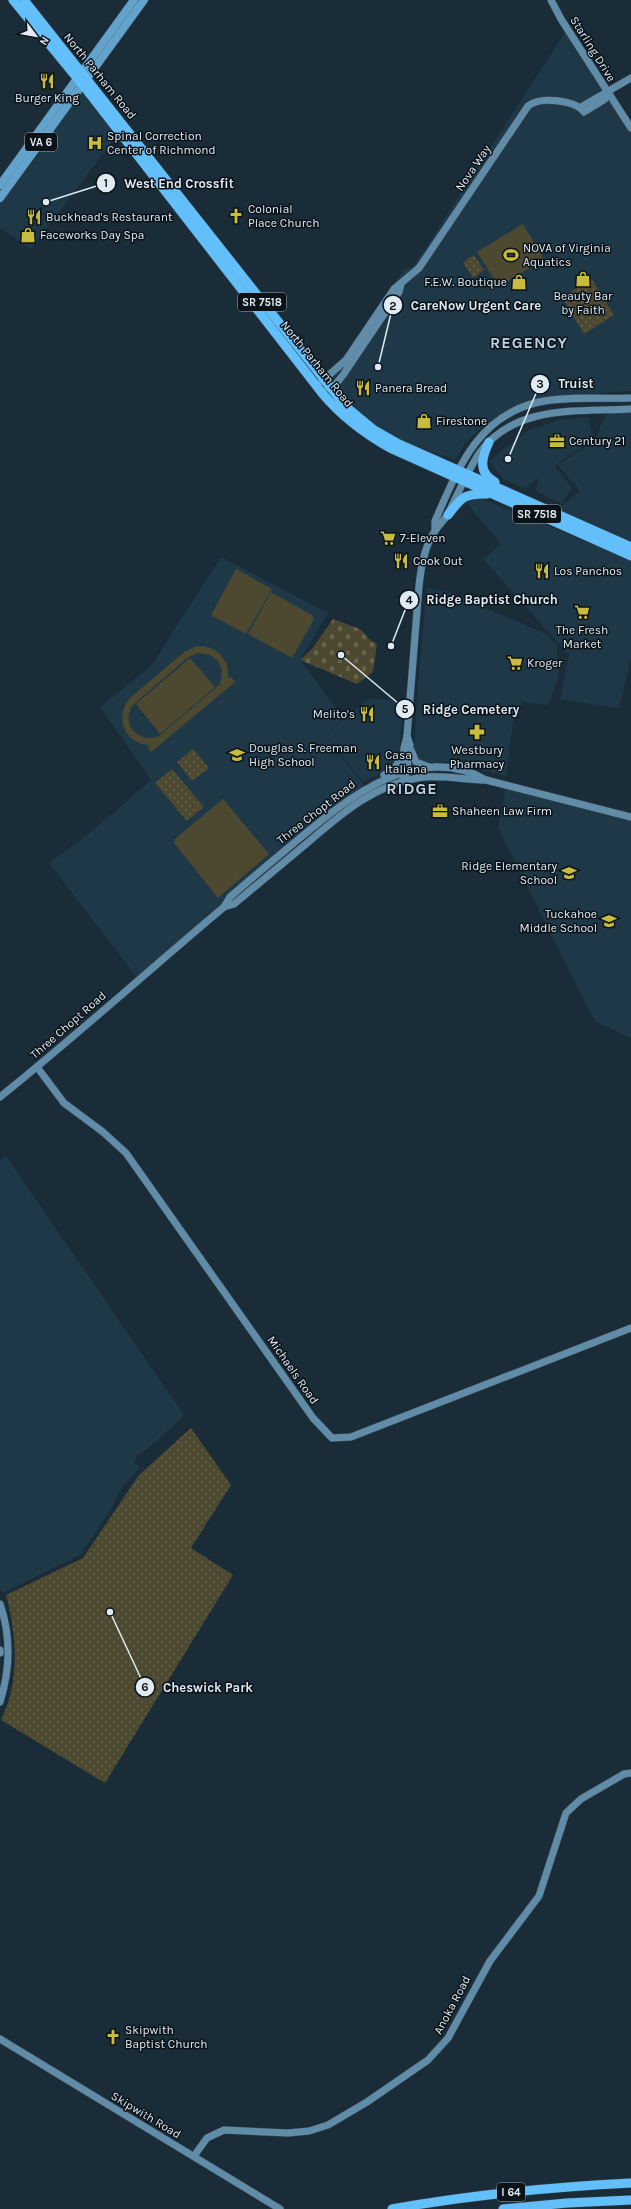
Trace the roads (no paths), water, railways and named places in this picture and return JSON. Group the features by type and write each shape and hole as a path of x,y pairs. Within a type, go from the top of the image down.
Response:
{"highway":[{"name":"North Parham Road","path":"13,0 82,78"},
{"name":"North Parham Road","path":"24,0 82,78 320,383 339,411 368,435 462,476 511,493 631,547"},
{"name":"North Parham Road","path":"320,383 329,388 345,406 374,430 429,462"},
{"path":"489,442 482,459 483,469 491,480 511,493"},
{"name":"North Parham Road","path":"462,476 492,494 631,556"},
{"path":"448,515 465,496 476,493 492,494"},
{"name":"I 64","path":"392,2209 468,2196 547,2188 631,2183"},
{"name":"I 64","path":"503,2209 567,2202 631,2200"}],"main road":[{"name":"VA 6","path":"0,198 134,0"},
{"name":"VA 6","path":"0,185 144,0"},
{"name":"Starling Drive","path":"551,0 631,128"},
{"name":"Nova Way","path":"320,383 346,360 394,289 419,268 528,106 535,102 544,100 583,110 605,99 608,93 631,78"},
{"path":"329,388 343,375 399,292 401,284"},
{"path":"435,530 448,515 473,445 497,421 517,410 546,401 631,398"},
{"path":"403,781 405,772 420,581 425,554 435,530 436,521 462,476 489,442 511,425 536,415 631,409"},
{"path":"407,747 416,762 433,768"},
{"path":"371,785 395,768 407,747"},
{"name":"Three Chopt Road","path":"0,1097 224,907 230,897 347,800 371,785 405,772 433,768 464,770 486,780"},
{"name":"Three Chopt Road","path":"224,907 234,904 349,808 375,792 403,781 438,776 486,780 631,817"},
{"name":"Michaels Road","path":"37,1067 64,1103 108,1136 126,1153 317,1424 332,1438 351,1437 631,1328"},
{"path":"0,1604 7,1632 8,1655 6,1680 0,1702"},
{"name":"Anoka Road","path":"194,2156 207,2138 224,2130 288,2133 309,2131 328,2125 367,2102 428,2060 448,2038 490,1961 539,1896 566,1813 588,1796 624,1774 631,1773"},
{"name":"Skipwith Road","path":"0,2039 280,2209"}],"place":[{"name":"Burger King","path":"47,81"},
{"name":"Spinal Correction Center of Richmond","path":"95,143"},
{"name":"West End Crossfit","path":"46,202"},
{"name":"Colonial Place Church","path":"236,216"},
{"name":"Buckhead's Restaurant","path":"34,217"},
{"name":"Faceworks Day Spa","path":"28,235"},
{"name":"NOVA of Virginia Aquatics","path":"511,255"},
{"name":"Beauty Bar by Faith","path":"583,279"},
{"name":"F.E.W. Boutique","path":"519,282"},
{"name":"CareNow Urgent Care","path":"378,367"},
{"name":"Panera Bread","path":"363,388"},
{"name":"Firestone","path":"424,421"},
{"name":"Century 21","path":"557,441"},
{"name":"Truist","path":"508,459"},
{"name":"7-Eleven","path":"388,538"},
{"name":"Cook Out","path":"401,561"},
{"name":"Los Panchos","path":"542,571"},
{"name":"The Fresh Market","path":"582,612"},
{"name":"Ridge Baptist Church","path":"391,646"},
{"name":"Ridge Cemetery","path":"341,655"},
{"name":"Kroger","path":"515,663"},
{"name":"Melito's","path":"367,714"},
{"name":"Westbury Pharmacy","path":"477,732"},
{"name":"Douglas S. Freeman High School","path":"237,755"},
{"name":"Casa Italiana","path":"373,762"},
{"name":"Shaheen Law Firm","path":"440,811"},
{"name":"Ridge Elementary School","path":"569,873"},
{"name":"Tuckahoe Middle School","path":"609,921"},
{"name":"Cheswick Park","path":"110,1612"},
{"name":"Skipwith Baptist Church","path":"113,2037"}],"district":[{"name":"REGENCY","path":"529,342"},
{"name":"RIDGE","path":"412,788"}]}
